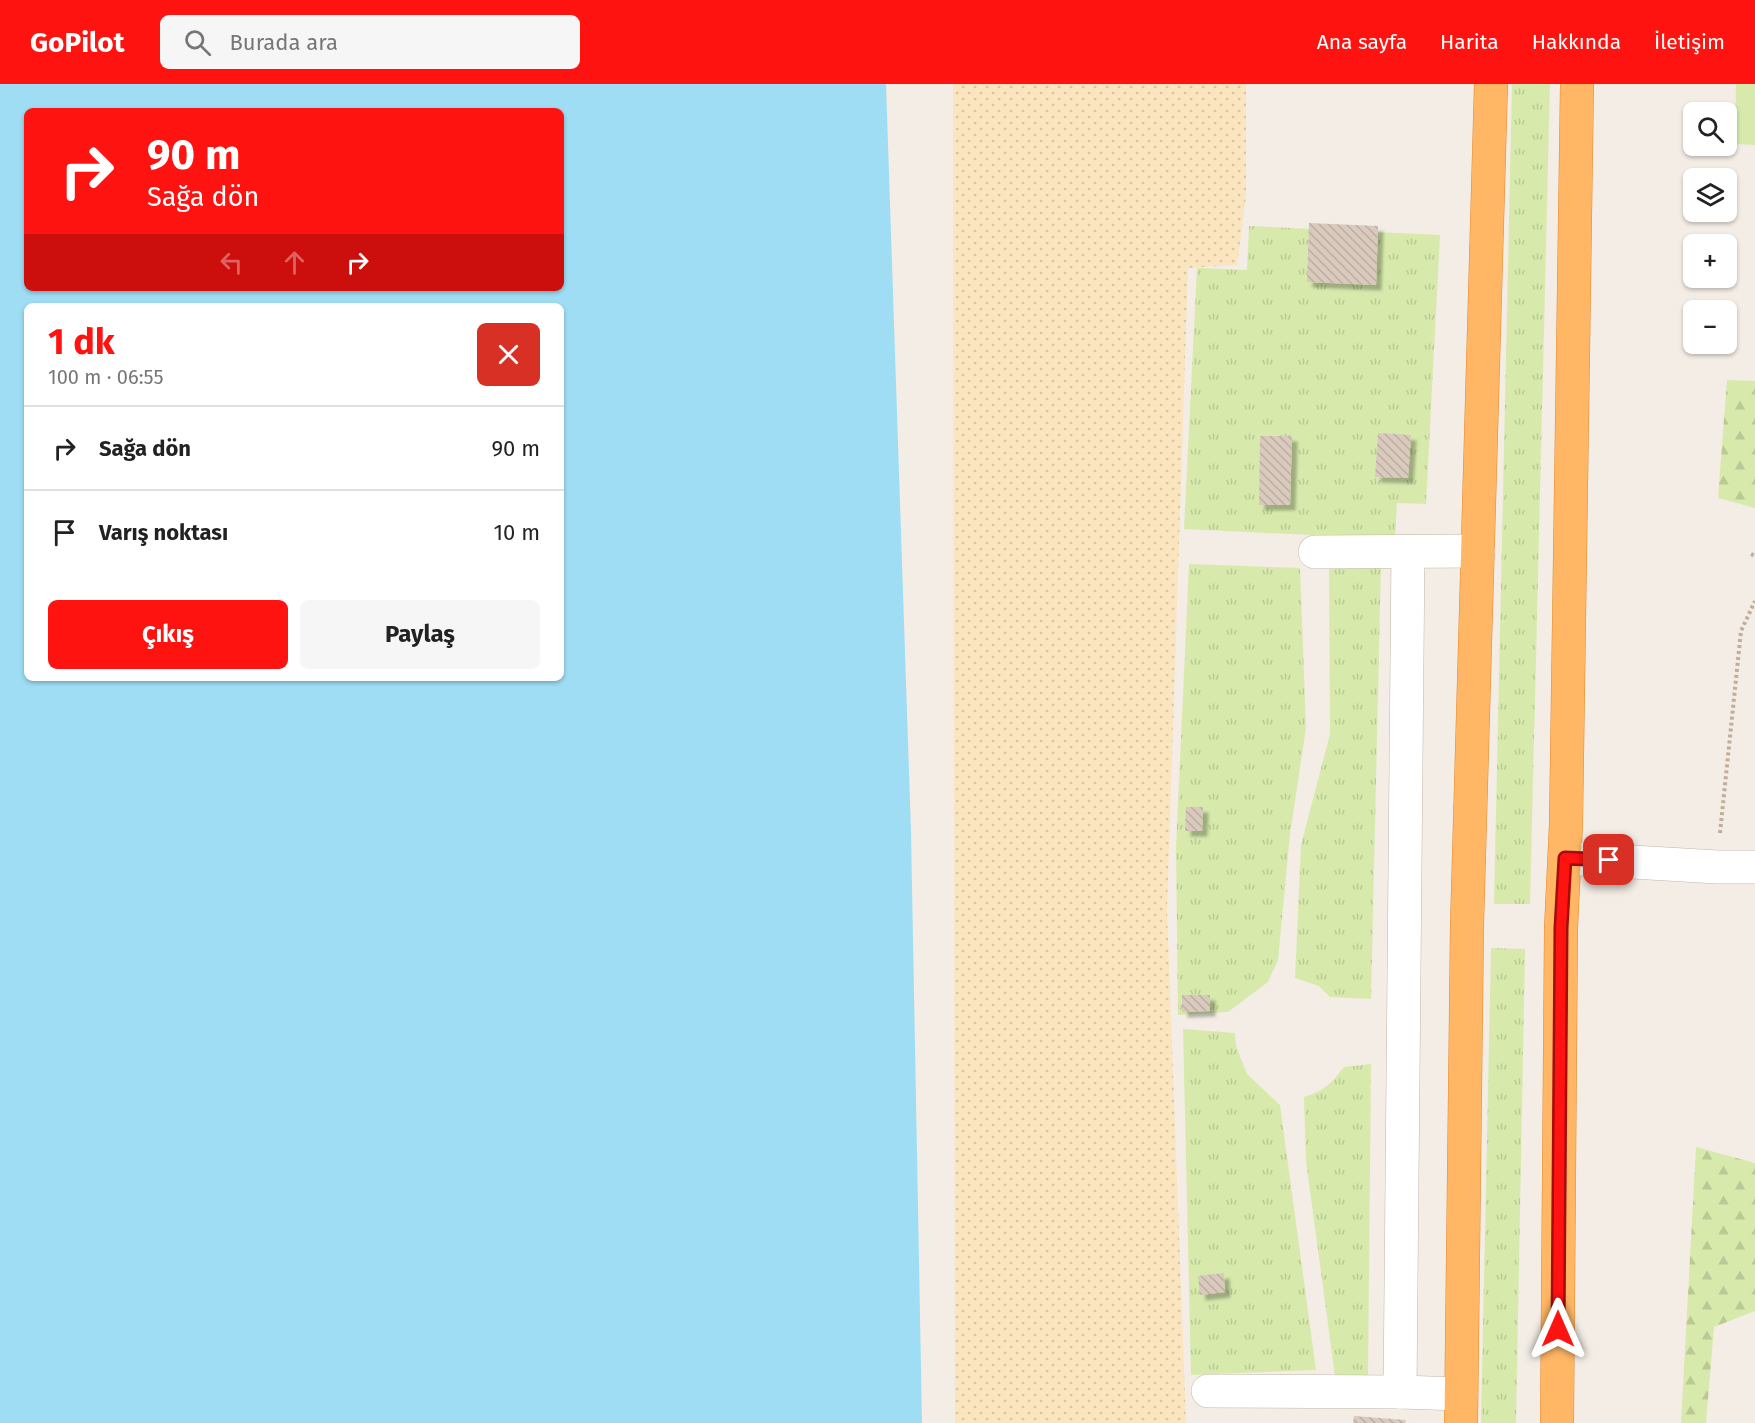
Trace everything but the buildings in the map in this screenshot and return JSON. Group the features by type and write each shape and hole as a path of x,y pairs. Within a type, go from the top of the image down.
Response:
{"highway":[{"path":"1461,1408 1467,925 1491,84"},
{"path":"1557,1423 1561,928 1565,858 1577,84"}],"street":[{"path":"1315,552 1478,551"},
{"path":"1400,1392 1408,552"},
{"path":"1565,858 1755,867"},
{"path":"1208,1391 1400,1392 1461,1408"}],"path":[{"path":"1717,867 1741,631 1755,602"}],"green space":[{"path":"1512,84 1550,84 1530,904 1494,904"},
{"path":"1736,84 1755,84 1755,145 1737,144"},
{"path":"1249,226 1440,235 1426,504 1397,503 1395,539 1184,529 1197,268 1247,270"},
{"path":"1727,380 1755,381 1755,508 1718,498"},
{"path":"1381,563 1371,999 1330,997 1319,986 1295,978 1301,845 1330,734 1329,567"},
{"path":"1189,564 1300,568 1306,728 1290,834 1278,960 1268,982 1228,1012 1178,1015 1176,848"},
{"path":"1491,948 1525,949 1516,1423 1481,1423"},
{"path":"1183,1029 1235,1033 1236,1046 1247,1074 1280,1105 1316,1370 1191,1375"},
{"path":"1371,1064 1368,1377 1335,1376 1306,1161 1304,1097 1327,1086 1344,1067"},
{"path":"1696,1147 1755,1163 1755,1311 1714,1327 1706,1423 1681,1423"}],"sand":[{"path":"953,84 1246,84 1246,196 1237,265 1188,268 1167,911 1186,1423 955,1423"}],"water":[{"path":"0,84 886,84 911,832 922,1423 0,1423"}],"route":[{"path":"1558,1329 1561,928 1565,858 1609,860"}]}
